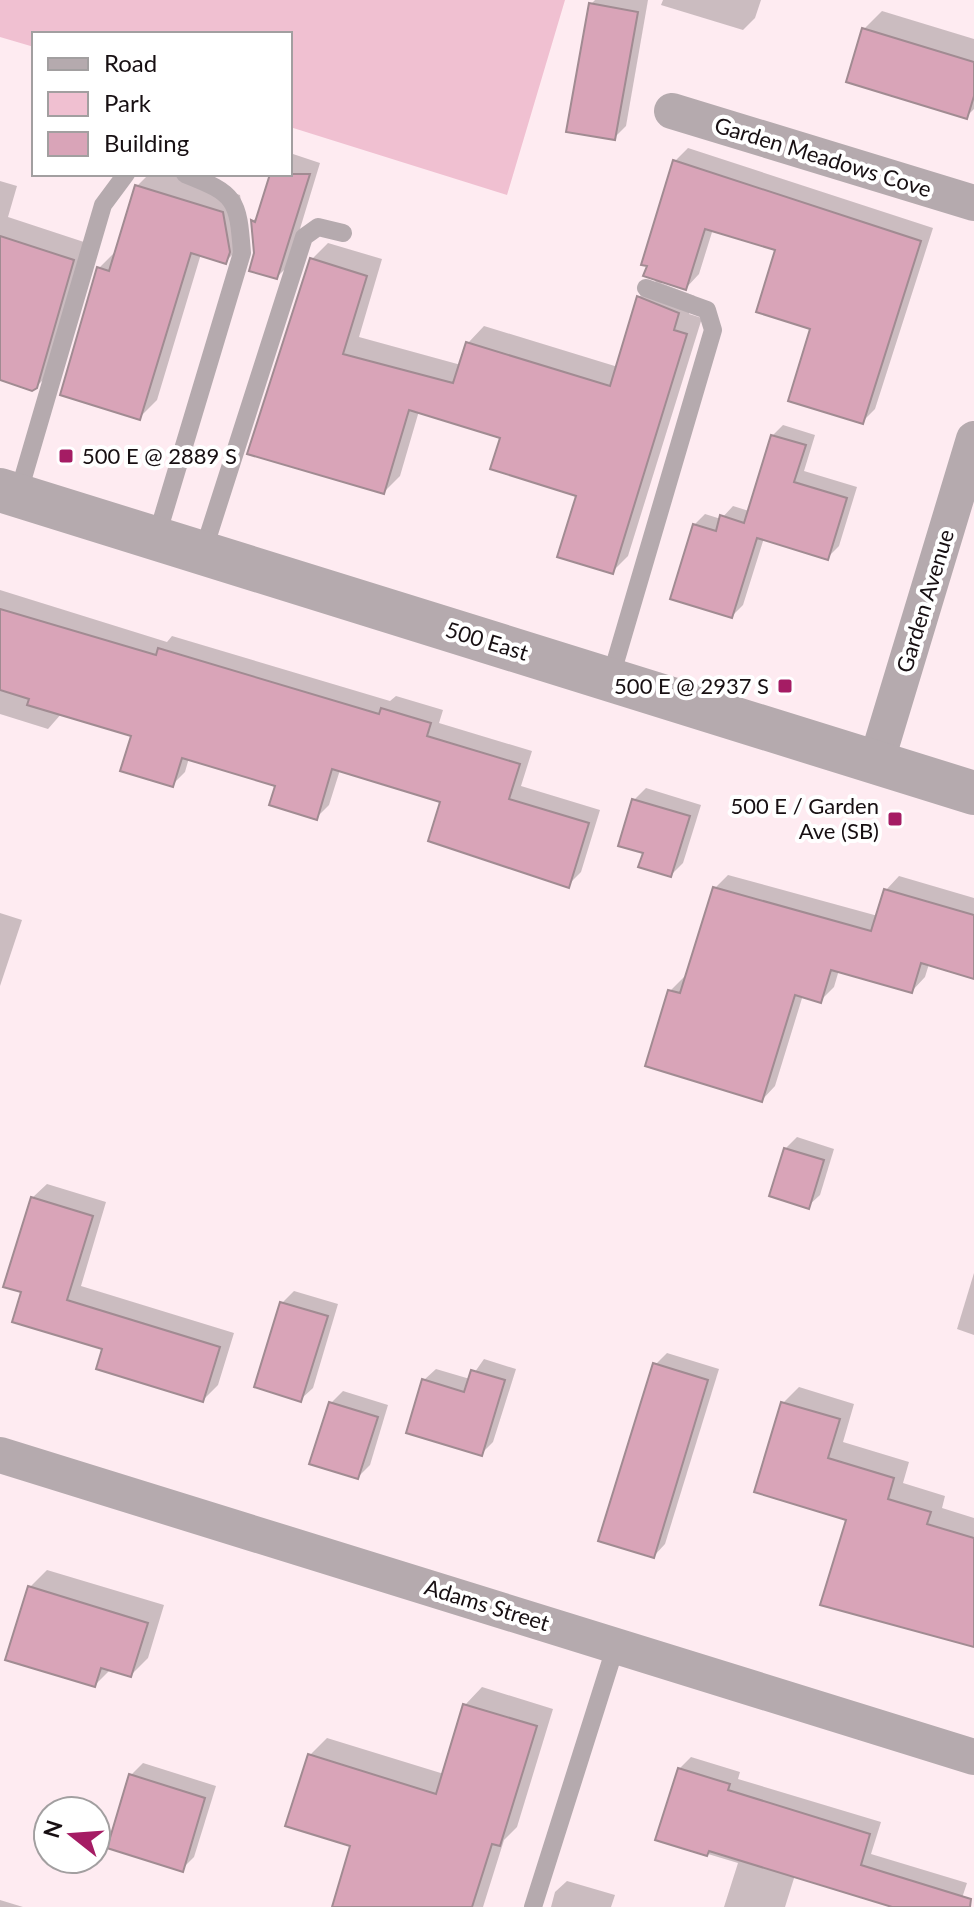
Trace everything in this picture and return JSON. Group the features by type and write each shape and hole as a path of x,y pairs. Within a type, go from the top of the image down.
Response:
{"street":[{"name":"Garden Meadows Cove","path":"672,111 974,203"},
{"name":"Garden Avenue","path":"876,763 974,439"},
{"name":"500 East","path":"9,492 974,793"},
{"name":"Adams Street","path":"0,1455 974,1757"}],"lane":[{"path":"9,492 103,205 125,176"},
{"path":"156,539 242,253 239,213 222,188 190,176"},
{"path":"203,552 304,237 318,227 343,233"},
{"path":"610,680 713,330 707,310 646,288"},
{"path":"533,1907 616,1645"}],"green space":[{"path":"0,0 565,0 507,195 292,128 292,32 32,32 32,46 0,37"}],"building":[{"path":"589,3 638,12 615,140 566,132"},
{"path":"862,28 974,62 974,96 967,119 846,82"},
{"path":"673,160 921,241 863,424 788,401 810,329 756,312 775,250 705,229 686,290 643,276 647,266 641,265"},
{"path":"310,174 277,279 249,271 254,253 251,220 255,222 269,176"},
{"path":"135,185 223,212 230,252 226,264 191,253 140,420 60,395 97,267 109,271"},
{"path":"0,236 74,260 37,388 32,391 0,380"},
{"path":"310,258 367,276 343,354 453,383 466,342 610,386 637,296 679,313 674,330 687,334 613,574 557,557 576,496 490,469 500,438 409,410 384,494 247,454"},
{"path":"771,435 806,445 794,482 847,498 828,560 757,538 732,618 670,599 693,524 716,531 720,515 744,523"},
{"path":"0,609 156,655 158,648 379,714 381,708 431,723 427,736 520,764 509,799 589,823 569,888 428,841 440,802 332,769 317,820 269,805 275,786 182,758 173,787 120,771 131,736 27,705 29,699 0,690"},
{"path":"632,799 690,816 671,877 638,867 643,853 618,846"},
{"path":"713,887 871,931 884,889 974,915 974,979 921,963 912,993 831,970 821,1003 795,995 762,1102 645,1066 668,990 680,993"},
{"path":"784,1148 824,1160 809,1209 769,1196"},
{"path":"31,1197 93,1216 67,1300 220,1347 203,1402 96,1369 102,1349 12,1322 21,1292 3,1287"},
{"path":"280,1302 328,1316 301,1402 254,1387"},
{"path":"653,1363 708,1380 654,1558 598,1541"},
{"path":"471,1370 505,1380 482,1456 406,1433 422,1379 464,1392"},
{"path":"329,1402 378,1417 358,1479 309,1464"},
{"path":"781,1402 840,1419 828,1458 894,1478 888,1499 931,1512 927,1524 974,1538 974,1647 820,1605 846,1520 754,1492"},
{"path":"28,1586 148,1623 131,1677 101,1668 95,1687 5,1660"},
{"path":"463,1704 537,1726 500,1846 492,1844 472,1907 332,1907 350,1846 285,1826 308,1754 436,1794"},
{"path":"678,1768 730,1784 728,1790 870,1834 861,1865 971,1899 970,1907 892,1907 709,1851 707,1856 655,1840"},
{"path":"129,1774 205,1798 183,1872 112,1850 112,1831"}],"place":[{"name":"500 E @ 2889 S","path":"66,456"},
{"name":"500 E @ 2937 S","path":"785,686"},
{"name":"500 E / Garden Ave (SB)","path":"895,819"}]}
